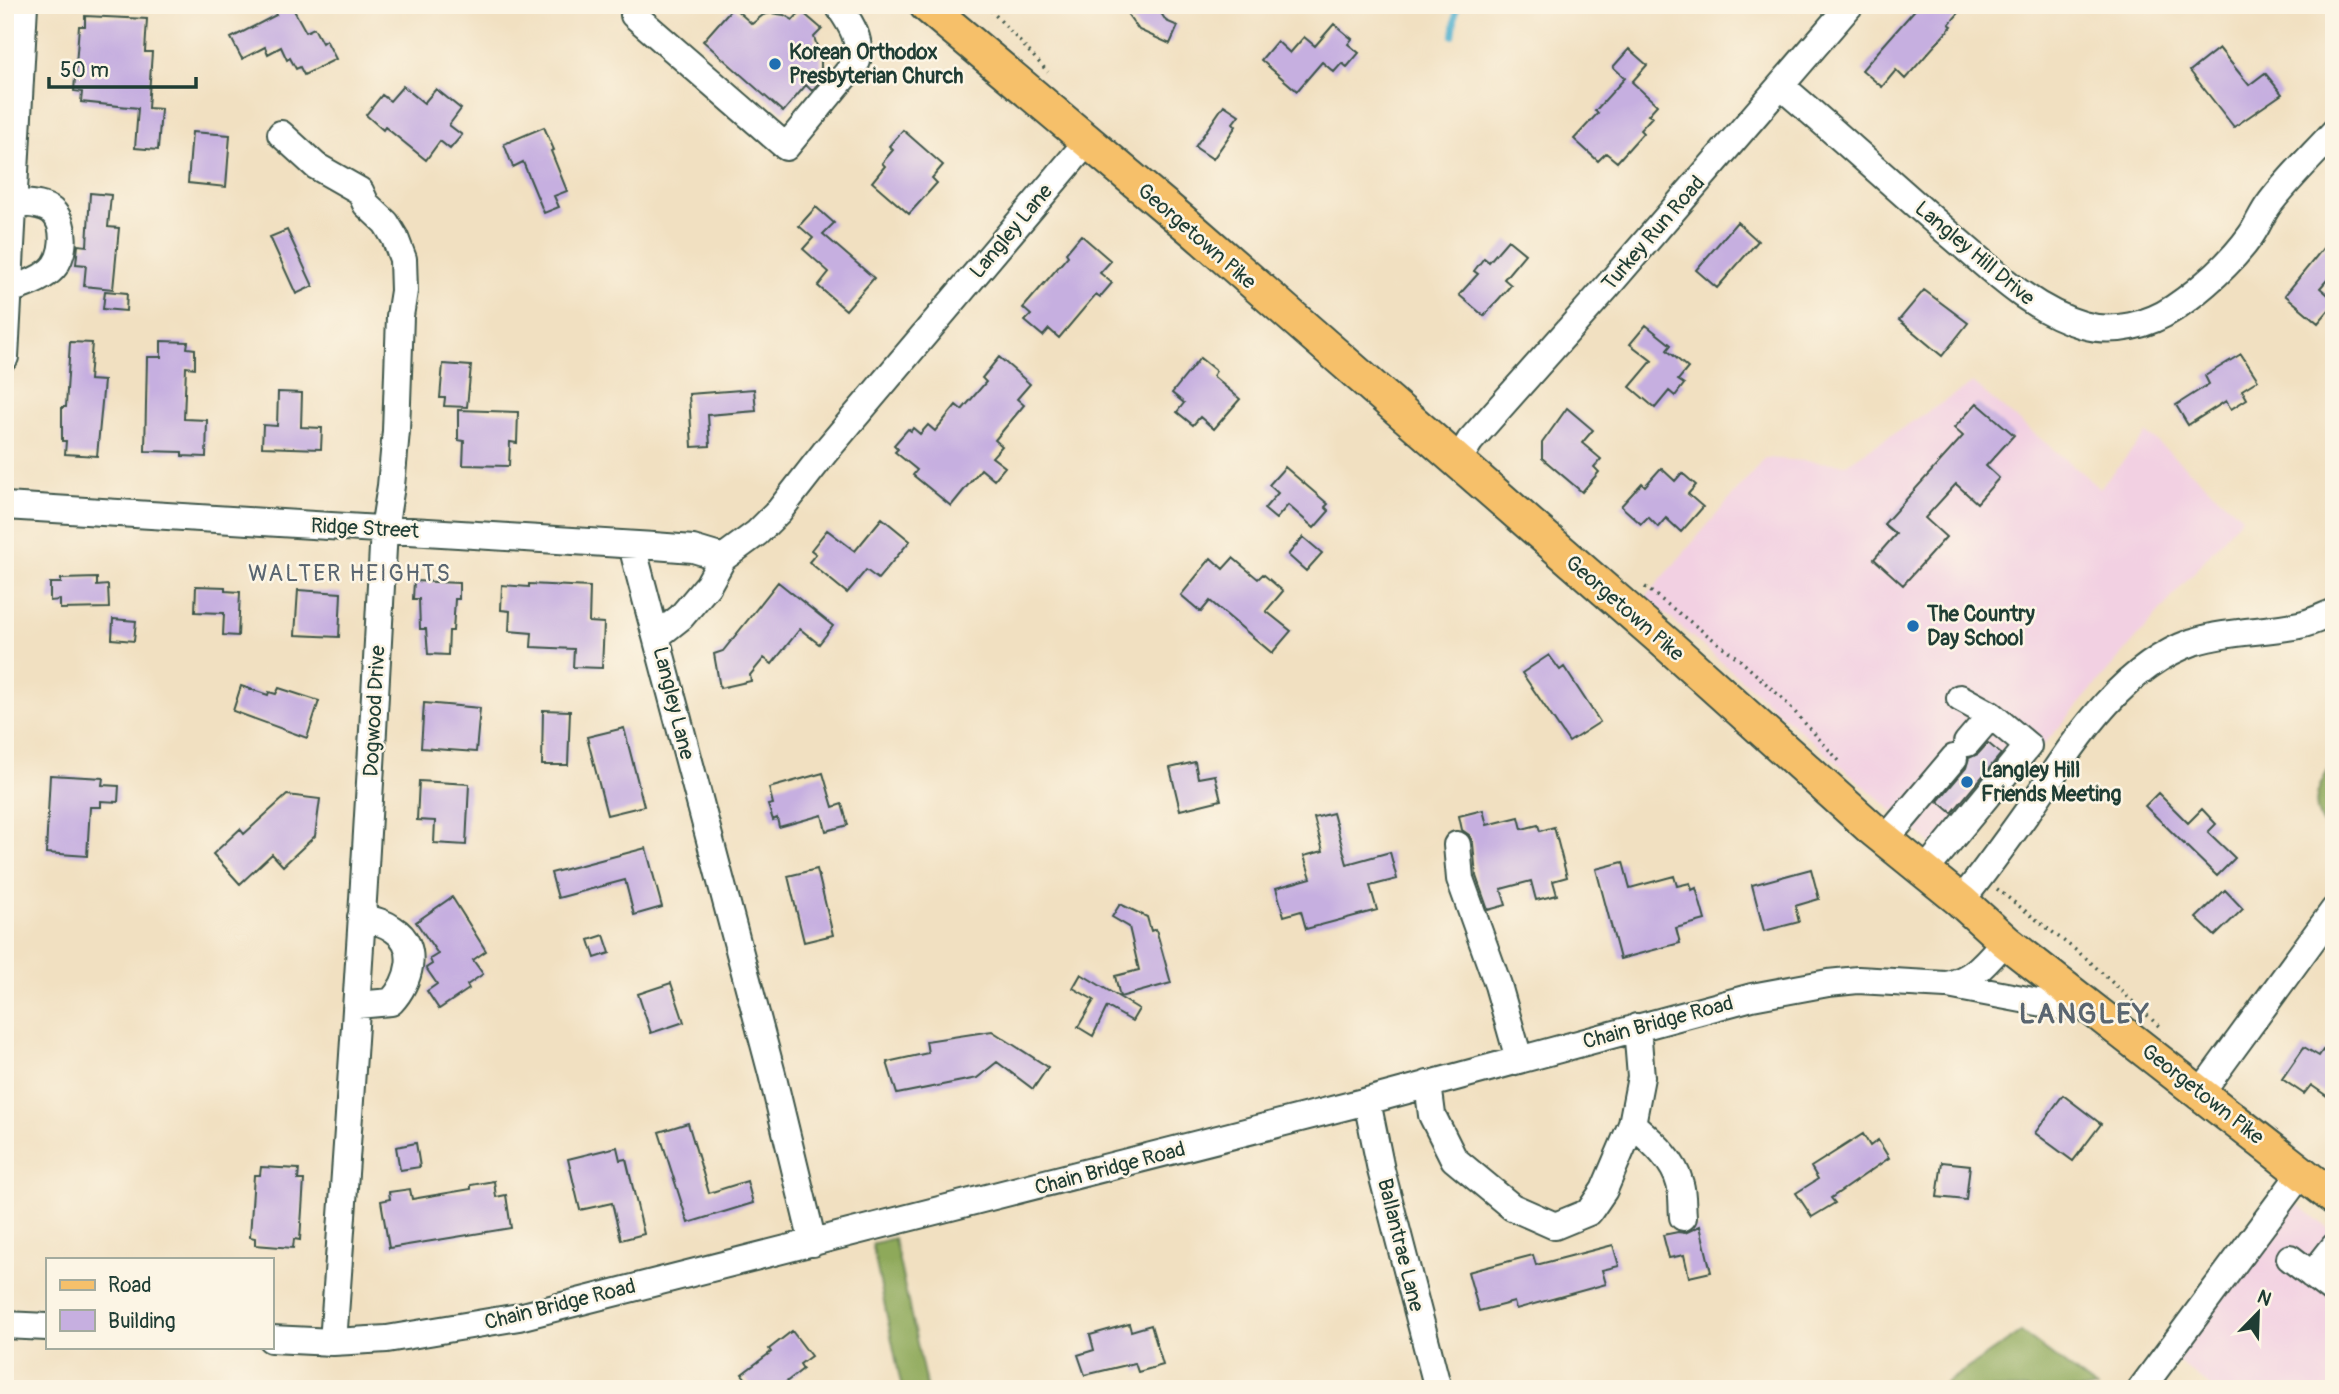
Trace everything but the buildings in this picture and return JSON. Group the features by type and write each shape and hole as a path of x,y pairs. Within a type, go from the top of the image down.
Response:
{"main road":[{"name":"Georgetown Pike","path":"926,5 1193,230 1667,644 1885,840 2006,941 2201,1091 2334,1198"}],"street":[{"path":"5,357 24,5"},
{"path":"634,15 786,147 857,61 859,51 854,29 838,5"},
{"name":"Turkey Run Road","path":"1457,462 1470,441 1850,5"},
{"name":"Langley Hill Drive","path":"1781,86 2007,283 2050,313 2085,326 2103,328 2122,328 2149,321 2173,309 2197,289 2240,249 2253,233 2268,205 2334,132"},
{"name":"Dogwood Drive","path":"281,134 316,166 360,191 366,204 386,223 396,238 403,259 404,290 400,316 396,431 384,529 357,1005 344,1157 333,1342"},
{"name":"Langley Lane","path":"813,1243 772,1074 657,636 681,617 701,593 723,558 757,533 779,511 825,452 1087,142"},
{"path":"9,290 39,279 53,269 61,256 63,229 54,213 44,206 15,202"},
{"name":"Ridge Street","path":"5,506 693,548 723,558"},
{"path":"632,546 657,636"},
{"path":"1961,901 2084,733 2107,704 2144,670 2169,653 2193,642 2221,635 2299,625 2334,612"},
{"path":"1924,872 2028,746 1991,715 1960,698"},
{"path":"1885,840 1991,715"},
{"path":"1457,845 1460,879 1498,985 1519,1059"},
{"path":"2201,1091 2334,910"},
{"path":"357,1005 391,1002 402,991 410,968 407,947 396,930 361,917"},
{"name":"Chain Bridge Road","path":"1946,985 1966,979 1978,971 2006,941"},
{"name":"Chain Bridge Road","path":"273,1339 333,1342 398,1338 519,1317 1367,1101 1752,997 1858,980 1946,985 2059,1006 2066,1005 2077,996"},
{"path":"1428,1084 1432,1115 1454,1159 1511,1207 1555,1226 1589,1212 1604,1190 1632,1124 1641,1077 1637,1027"},
{"name":"Ballantrae Lane","path":"1367,1101 1381,1170 1438,1389"},
{"path":"1632,1124 1654,1143 1670,1163 1680,1182 1683,1217"},
{"path":"2141,1389 2302,1172"},
{"path":"2290,1258 2322,1282 2334,1247"},
{"path":"5,1325 46,1327"}],"shaded area":[{"name":"The Country Day School","path":"1973,383 2100,488 2147,433 2242,517 1946,857 1646,597 1765,458 1846,464"},
{"path":"2290,1198 2334,1233 2334,1389 2213,1389 2172,1357"}],"green space":[{"path":"2334,762 2334,840 2320,820 2316,801 2321,782"},
{"path":"894,1238 927,1389 902,1389 872,1244"},
{"path":"2021,1332 2097,1389 1937,1389"}],"waterway":[{"path":"1453,36 1457,5"}],"place":[{"name":"Korean Orthodox Presbyterian Church","path":"775,64"},
{"name":"The Country Day School","path":"1913,626"},
{"name":"Langley Hill Friends Meeting","path":"1967,782"}],"district":[{"name":"WALTER HEIGHTS","path":"350,573"},
{"name":"LANGLEY","path":"2085,1013"}]}
